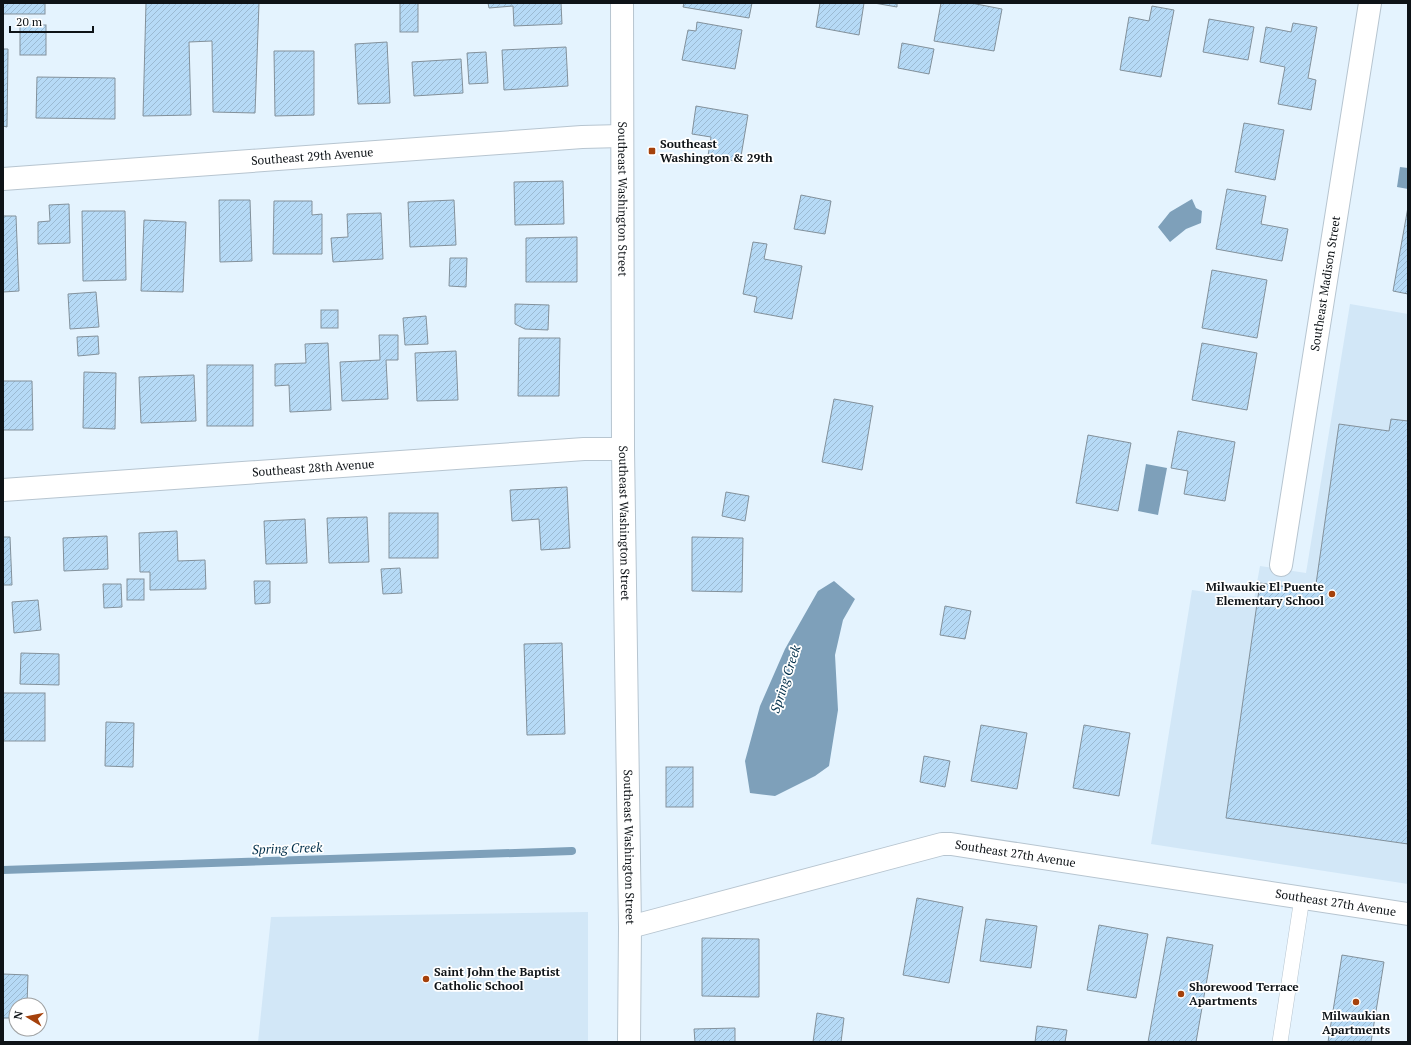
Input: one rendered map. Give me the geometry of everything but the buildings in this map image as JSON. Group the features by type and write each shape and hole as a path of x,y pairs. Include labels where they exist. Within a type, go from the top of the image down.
{"street":[{"name":"Southeast Washington Street","path":"622,3 623,449 630,927 629,1042"},
{"name":"Southeast Madison Street","path":"1281,565 1370,3"},
{"name":"Southeast 29th Avenue","path":"3,179 566,138 622,136"},
{"name":"Southeast 28th Avenue","path":"3,490 584,450 623,449"},
{"name":"Southeast 27th Avenue","path":"630,927 942,844 952,844 1408,914"}],"lane":[{"path":"1280,1042 1302,898"}],"shaded area":[{"name":"Milwaukie El Puente Elementary School","path":"1350,304 1408,314 1408,884 1151,844 1192,590 1254,599 1260,566 1306,573"},
{"name":"Saint John the Baptist Catholic School","path":"588,912 588,1042 258,1042 271,917"}],"water":[{"path":"1400,167 1408,168 1408,189 1397,187"},
{"path":"1192,199 1196,208 1202,211 1201,223 1186,229 1170,242 1158,227 1170,212"},
{"path":"1146,464 1167,468 1158,515 1138,511"},
{"path":"834,581 855,599 843,620 835,655 838,710 829,766 815,776 775,796 750,793 745,761 760,706 785,649 818,591"}],"waterway":[{"name":"Spring Creek","path":"3,870 572,851"}],"place":[{"name":"Southeast Washington & 29th","path":"652,151"},
{"name":"Milwaukie El Puente Elementary School","path":"1332,594"},
{"name":"Saint John the Baptist Catholic School","path":"426,979"},
{"name":"Shorewood Terrace Apartments","path":"1181,994"},
{"name":"Milwaukian Apartments","path":"1356,1002"}]}
